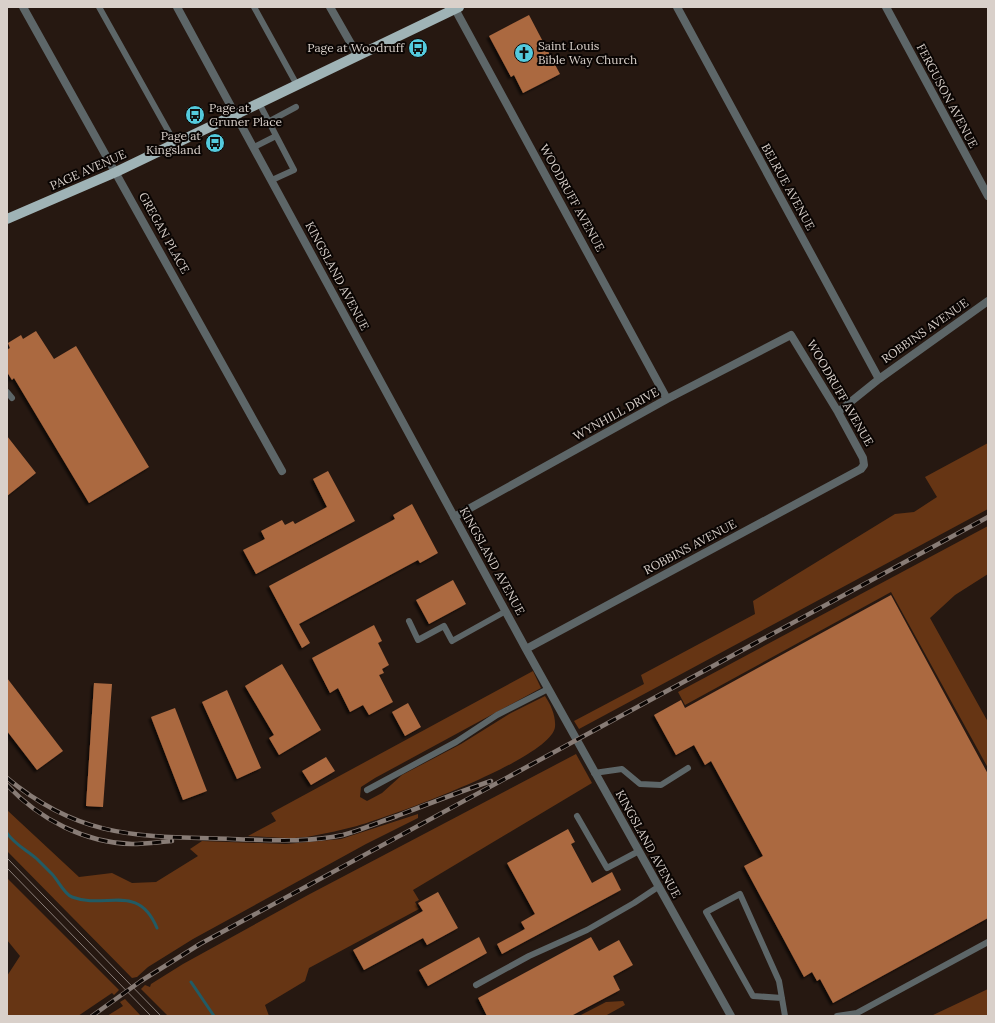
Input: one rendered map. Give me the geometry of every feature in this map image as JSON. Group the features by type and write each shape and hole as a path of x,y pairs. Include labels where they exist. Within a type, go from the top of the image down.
{"main road":[{"name":"PAGE AVENUE","path":"7,219 116,172 457,8"}],"street":[{"name":"GREGAN PLACE","path":"23,7 282,471"},
{"name":"KINGSLAND AVENUE","path":"178,7 526,649 731,1016"},
{"path":"330,7 358,56"},
{"name":"BELRUE AVENUE","path":"677,7 879,379"},
{"name":"FERGUSON AVENUE","path":"886,7 988,196"},
{"name":"WOODRUFF AVENUE","path":"457,8 668,399"},
{"name":"ROBBINS AVENUE","path":"838,412 879,379 988,301"},
{"name":"WOODRUFF AVENUE","path":"791,335 838,412 863,458 864,465"},
{"name":"WYNHILL DRIVE","path":"454,517 668,399 791,335"},
{"name":"ROBBINS AVENUE","path":"526,649 854,472 864,465"}],"lane":[{"path":"100,7 175,143"},
{"path":"254,7 297,85"},
{"path":"259,103 294,170 272,180"},
{"path":"268,122 296,107"},
{"path":"254,147 276,136"},
{"path":"7,392 12,398"},
{"path":"408,622 418,640 444,626 452,641 506,611"},
{"path":"367,790 456,742 498,715 548,689"},
{"path":"594,773 622,769 640,784 661,785 688,768"},
{"path":"577,816 607,868 638,851"},
{"path":"476,985 529,956 587,930 634,903 658,887"},
{"path":"782,998 753,996 706,912 740,894 779,980 782,998 785,1016"},
{"path":"837,1016 857,1013 988,942"}],"shaded area":[{"path":"988,443 988,509 579,729 574,721 644,684 641,675 755,614 753,601 895,514 914,512 937,497 925,477"},
{"path":"988,526 988,574 955,595 930,618 988,722 988,768 891,592 685,705 678,692"},
{"path":"533,671 541,688 375,778 361,787 360,797 367,801 382,793 402,775 461,744 511,713 545,696 553,711 555,727 547,740 527,755 499,770 433,799 357,826 329,833 297,838 248,836 276,821 271,813"},
{"path":"576,754 592,783 413,890 419,900 415,902 419,909 309,968 305,981 265,1005 269,1016 168,1016 141,989 145,985 150,987 151,984 183,964 308,895"},
{"path":"7,810 79,877 112,873 132,883 156,882 198,856 190,849 202,841 286,844 341,839 418,814 418,818 366,844 193,939 148,967 137,977 132,978 7,851"},
{"path":"7,878 119,990 114,995 112,993 78,1016 7,1016 7,976 20,956 7,940"},
{"path":"988,989 988,1016 931,1016"},
{"path":"125,999 141,1016 107,1016 123,1006 120,1002"},
{"path":"623,1001 625,1005 605,1016 579,1016 606,1002"}],"building":[{"name":"Saint Louis Bible Way Church","path":"529,15 560,74 523,93 514,75 511,77 489,36"},
{"path":"36,331 54,359 76,346 149,467 89,503 14,378 12,380 7,372 7,350 10,348 8,343 21,335 23,339"},
{"path":"7,436 36,473 7,496"},
{"path":"328,471 355,521 256,574 243,550 265,539 261,531 282,520 285,525 293,521 295,524 327,507 313,479"},
{"path":"412,504 438,553 420,563 418,560 299,624 310,643 302,648 269,586 395,519 393,515"},
{"path":"453,580 466,604 429,624 416,600"},
{"path":"891,595 988,774 988,918 833,1003 820,979 817,981 812,972 804,977 744,866 763,856 711,761 705,765 694,745 676,755 654,715 681,700 685,708"},
{"path":"374,625 382,641 378,643 389,665 382,669 384,673 379,675 393,702 369,715 363,705 350,712 338,688 330,693 312,658"},
{"path":"282,664 321,730 279,755 269,738 274,735 245,686"},
{"path":"7,678 63,751 37,770 7,731"},
{"path":"94,683 112,684 103,807 86,806"},
{"path":"227,690 261,768 237,779 202,702"},
{"path":"408,703 421,727 405,736 392,712"},
{"path":"175,708 207,791 183,800 151,717"},
{"path":"326,757 335,771 311,785 302,771"},
{"path":"568,829 575,842 571,844 592,883 612,872 621,890 502,954 497,944 525,929 521,922 535,914 507,863"},
{"path":"438,892 458,928 427,945 423,938 364,970 353,950 423,911 418,903"},
{"path":"479,937 487,953 428,986 419,970"},
{"path":"591,937 599,951 619,940 633,965 613,976 620,990 571,1016 487,1016 478,998"}],"waterway":[{"path":"7,833 17,844 37,859 72,897 97,901 131,901 140,906 149,914 157,928"},
{"path":"191,982 214,1016"}],"tram line":[{"path":"7,858 161,1016"},
{"path":"7,868 151,1016"}],"railway":[{"path":"92,1016 141,981 200,944 988,517"},
{"path":"7,778 34,798 61,813 87,824 113,831 168,837 259,840 315,839 343,835 491,781"},
{"path":"7,785 33,808 64,827 80,834 114,843 132,844 172,841"}],"place":[{"name":"Page at Woodruff","path":"418,48"},
{"name":"Saint Louis Bible Way Church","path":"524,53"},
{"name":"Page at Gruner Place","path":"195,115"},
{"name":"Page at Kingsland","path":"215,143"}]}
